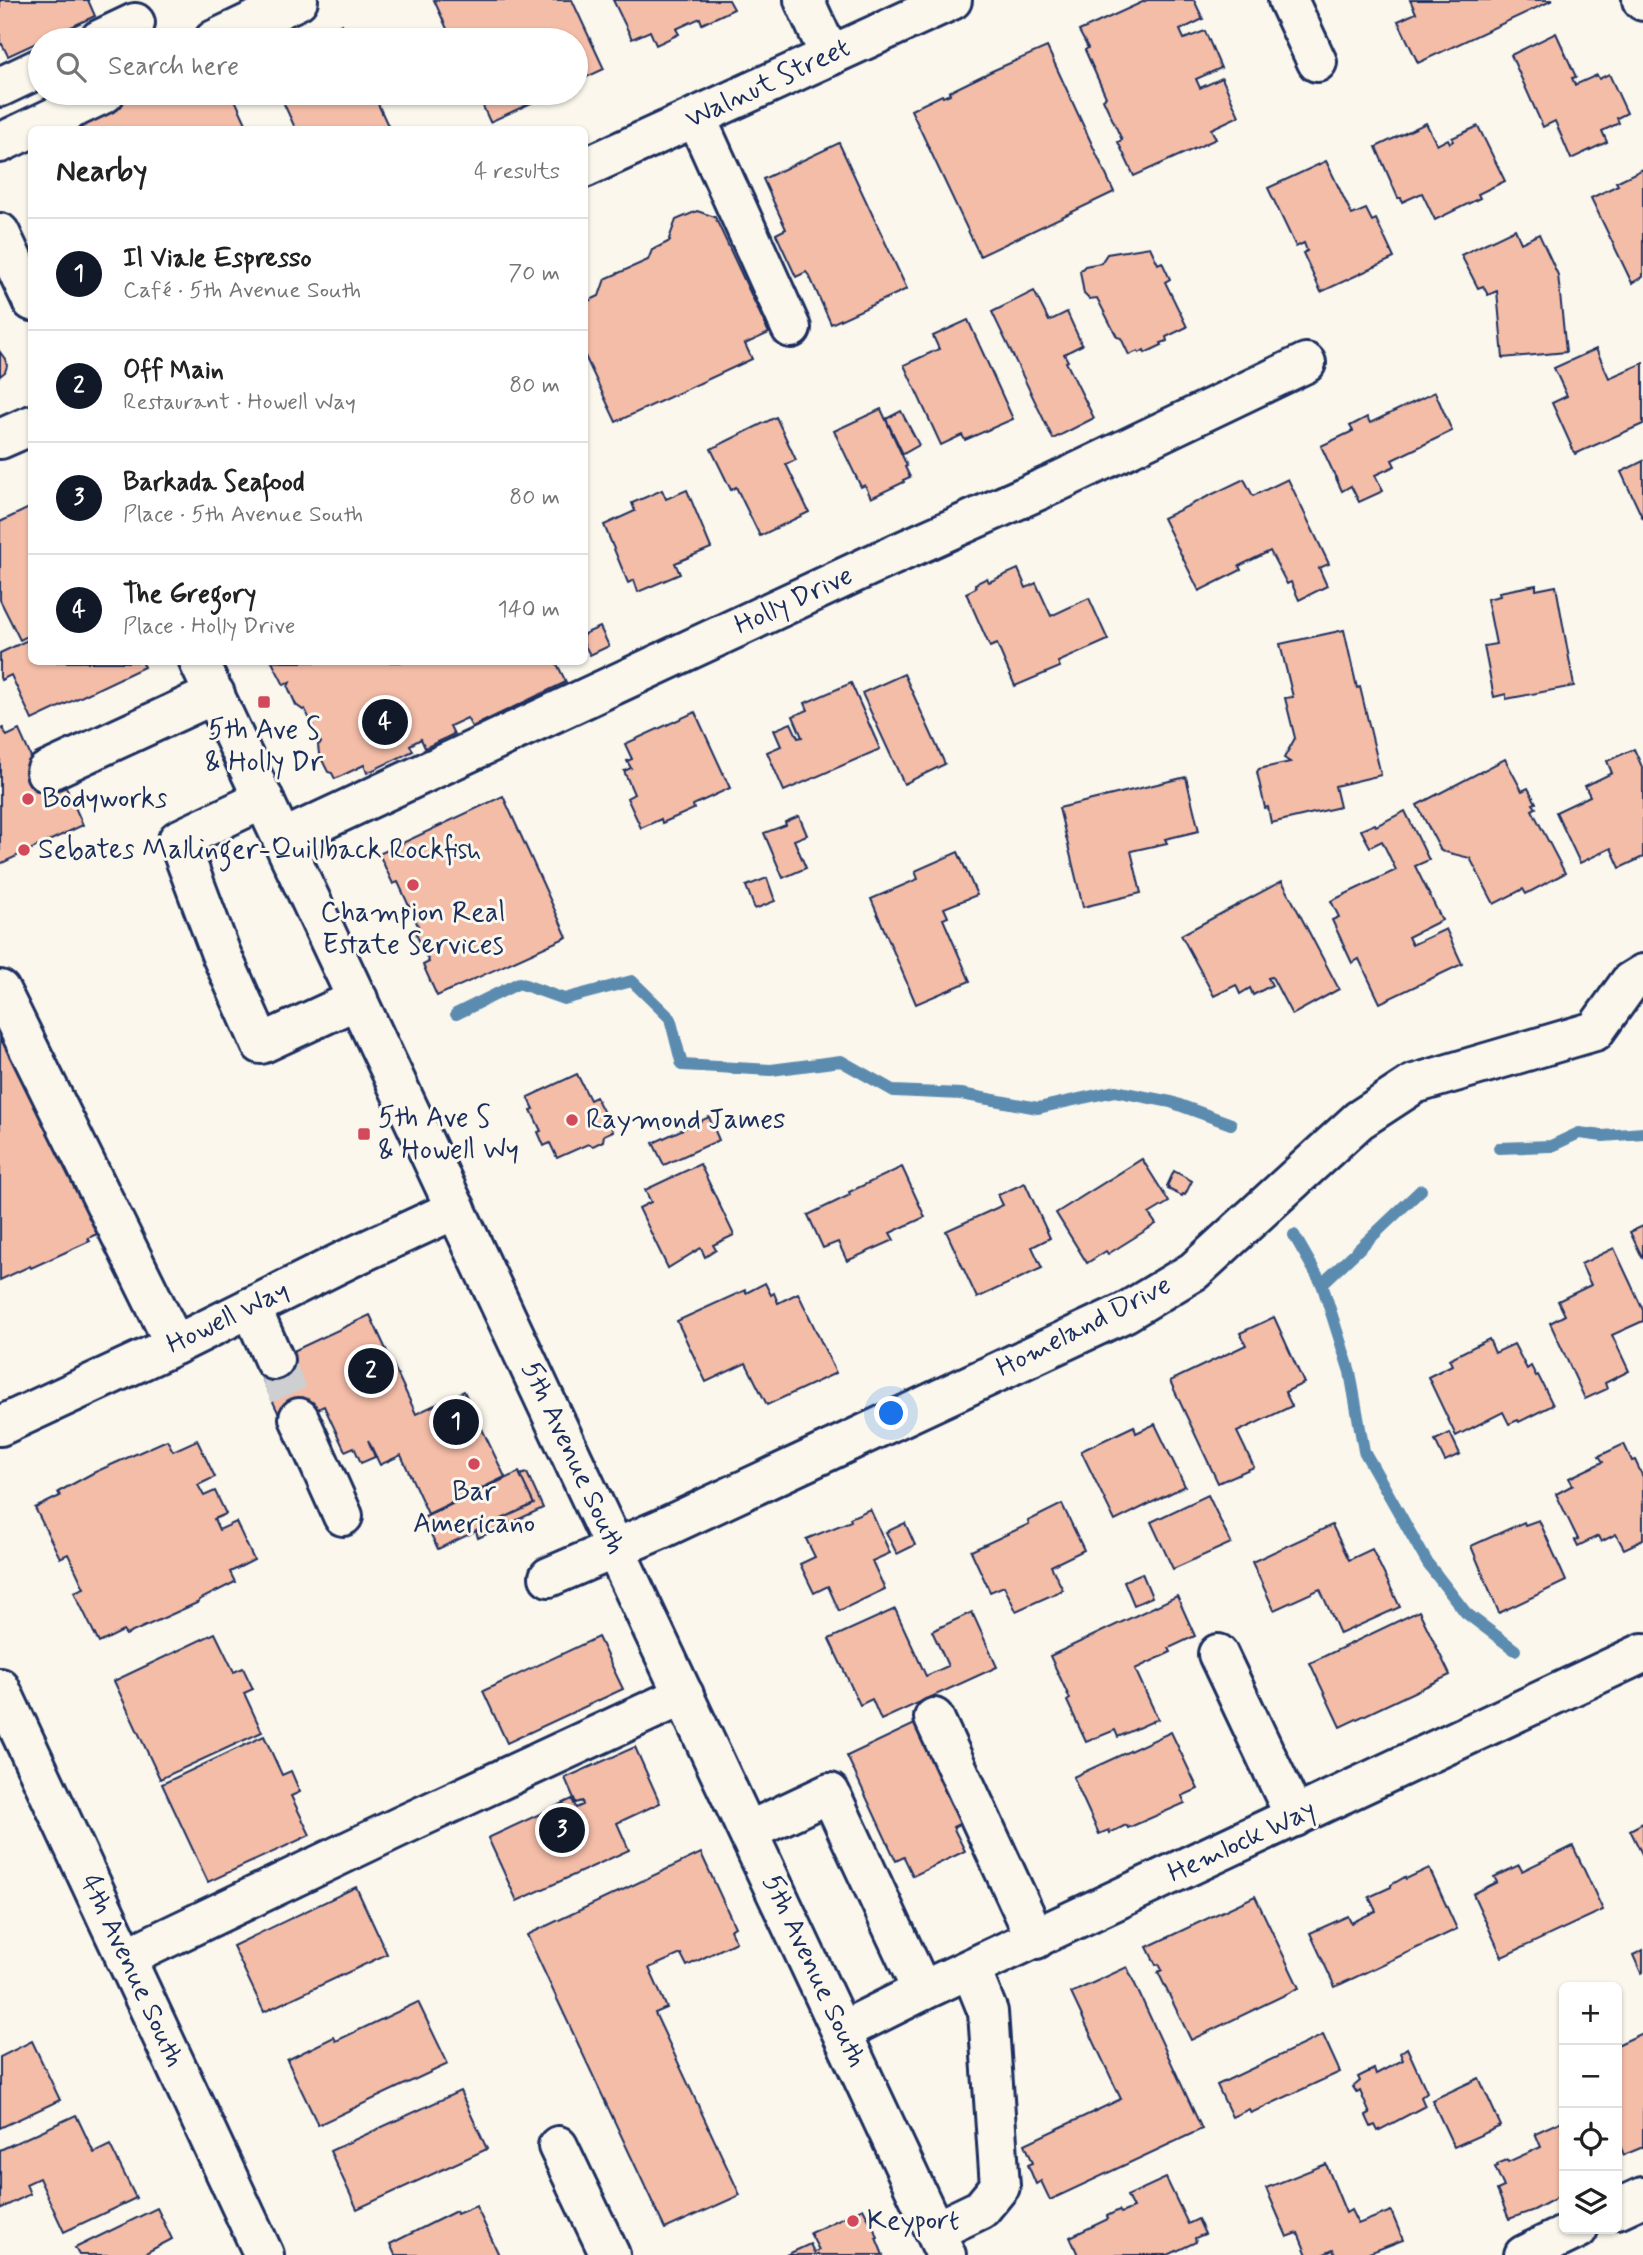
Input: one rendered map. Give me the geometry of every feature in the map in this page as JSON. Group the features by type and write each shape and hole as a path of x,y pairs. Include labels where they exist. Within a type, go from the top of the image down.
{"street":[{"path":"239,28 298,0"},
{"path":"804,0 830,56"},
{"name":"Walnut Street","path":"588,166 953,0"},
{"path":"1288,0 1317,62"},
{"path":"124,28 135,23"},
{"path":"0,87 28,74"},
{"path":"36,126 80,105"},
{"path":"696,117 791,328"},
{"path":"0,143 28,130"},
{"path":"0,233 28,292"},
{"name":"Holly Drive","path":"283,839 1055,483 1307,363"},
{"path":"0,439 28,427"},
{"path":"46,772 207,678"},
{"name":"5th Avenue South","path":"207,678 941,2243"},
{"path":"264,799 178,840 221,954 261,1044 358,999"},
{"name":"Homeland Drive","path":"549,1577 673,1523 1126,1312 1194,1271 1359,1120 1414,1084 1595,1031 1630,982 1643,974"},
{"path":"0,990 175,1345"},
{"name":"Howell Way","path":"0,1426 456,1209"},
{"path":"251,1307 274,1360"},
{"path":"299,1418 343,1516"},
{"name":"Hemlock Way","path":"842,2031 1643,1653"},
{"path":"1218,1654 1295,1817"},
{"name":"4th Avenue South","path":"0,1688 264,2255"},
{"path":"125,1958 684,1695"},
{"path":"934,1718 1036,1939"},
{"path":"749,1831 830,1793 922,1992"},
{"path":"941,2243 981,2209 1000,2186 988,2012 971,1970"},
{"path":"558,2146 610,2255"},
{"path":"1622,2208 1643,2197"},
{"path":"1524,2255 1567,2234"}],"building":[{"path":"0,0 88,0 95,16 69,28 28,28 28,47 8,56 2,44 0,45"},
{"path":"434,0 572,0 585,28 447,28"},
{"path":"613,0 729,0 734,9 702,24 700,18 676,29 679,34 656,45 650,31 632,39"},
{"path":"1147,0 1194,0 1203,19 1180,30 1184,39 1205,31 1221,68 1196,79 1200,88 1222,78 1239,116 1211,129 1216,139 1134,176 1118,142 1122,140 1103,99 1106,97 1079,31"},
{"path":"1410,0 1553,0 1418,63 1398,21 1416,13"},
{"path":"1556,33 1576,77 1572,78 1575,85 1597,75 1599,79 1609,74 1627,113 1617,118 1619,123 1602,131 1607,142 1571,159 1555,121 1543,127 1511,55"},
{"path":"588,34 604,69 588,76"},
{"path":"1047,47 1114,192 980,256 911,110"},
{"path":"96,105 238,105 247,126 52,126"},
{"path":"285,105 379,105 388,126 294,126"},
{"path":"482,105 527,105 490,122"},
{"path":"1426,123 1437,145 1448,139 1450,143 1452,138 1478,126 1505,181 1478,194 1480,198 1435,220 1422,193 1402,202 1376,147"},
{"path":"839,143 907,289 831,324 810,277 806,272 796,277 776,234 786,229 763,179"},
{"path":"1326,161 1352,215 1366,209 1372,221 1376,219 1394,258 1321,292 1303,253 1307,251 1304,243 1296,247 1268,188"},
{"path":"1643,169 1643,277 1632,283 1591,198"},
{"path":"697,211 715,217 769,333 745,344 752,359 616,422 588,362 588,301 599,296 605,279 648,260 652,250 670,241 676,220"},
{"path":"1515,229 1521,243 1539,234 1558,275 1566,352 1503,358 1497,291 1488,295 1483,286 1478,288 1461,255"},
{"path":"1150,247 1158,264 1162,262 1170,279 1165,282 1187,327 1166,337 1167,341 1161,343 1162,345 1145,353 1144,350 1129,355 1097,298 1089,299 1084,294 1080,271 1085,266 1101,263 1107,254"},
{"path":"1034,291 1049,321 1067,312 1082,345 1064,354 1068,361 1066,362 1094,418 1053,439 992,312"},
{"path":"968,320 1013,419 965,440 962,435 941,445 904,365 939,349 933,336"},
{"path":"1596,349 1609,378 1643,363 1643,424 1575,454 1552,403 1567,396 1554,368"},
{"path":"0,352 7,366 0,376"},
{"path":"1435,392 1452,431 1392,460 1395,466 1375,475 1383,491 1359,502 1351,486 1342,491 1321,446 1353,431 1350,426 1367,417 1370,423"},
{"path":"881,409 910,477 871,498 865,485 861,487 834,431"},
{"path":"901,411 919,445 903,454 886,419"},
{"path":"776,417 796,460 786,464 809,512 760,536 736,487 731,490 711,449"},
{"path":"1643,461 1643,519 1621,472"},
{"path":"1244,479 1253,496 1288,479 1329,564 1319,568 1327,586 1299,600 1291,582 1287,584 1270,551 1239,566 1241,570 1199,591 1163,518"},
{"path":"662,490 666,499 687,490 711,548 675,563 680,574 638,592 634,580 628,583 604,525 635,511 632,503"},
{"path":"28,508 28,636 20,640 0,600 0,522"},
{"path":"1018,569 1026,588 1036,583 1051,616 1089,598 1108,640 1058,662 1060,667 1015,686 997,644 990,647 966,593 987,578 989,582"},
{"path":"1536,585 1536,590 1556,586 1574,686 1506,699 1506,694 1494,697 1484,646 1496,644 1487,599 1500,596 1499,592"},
{"path":"600,627 609,646 590,655 588,632"},
{"path":"1344,630 1381,775 1335,786 1340,807 1271,823 1257,772 1259,769 1290,762 1284,758 1295,738 1285,698 1293,697 1280,644"},
{"path":"28,640 28,665 144,667 32,720 11,675 1,680 0,653"},
{"path":"274,665 558,665 566,682 472,727 467,718 450,726 454,734 425,748 421,739 410,745 413,751 367,773 364,765 335,779 332,773 328,772 319,754 318,745 321,743 305,709 296,705 288,687 290,682 284,685"},
{"path":"904,674 945,764 904,784 862,693"},
{"path":"851,683 880,749 784,791 767,752 781,746 774,730 791,723 798,738 802,737 793,716 808,710 805,703"},
{"path":"695,712 730,788 693,805 694,809 662,823 661,819 641,828 627,798 634,794 624,771 631,768 627,761 632,759 625,744"},
{"path":"3,728 7,736 19,730 48,795 66,787 83,825 0,864 0,729"},
{"path":"1634,749 1643,769 1643,857 1620,868 1611,848 1580,863 1556,812 1590,796 1585,786 1612,773 1607,761"},
{"path":"1505,759 1522,791 1528,788 1536,803 1533,804 1536,808 1532,810 1565,873 1526,894 1523,889 1494,904 1470,858 1441,851 1417,805"},
{"path":"1186,777 1199,831 1165,839 1167,843 1131,851 1141,893 1083,907 1059,808"},
{"path":"503,796 567,937 437,996 423,965 429,962 415,932 420,930 398,882 393,884 379,854"},
{"path":"1405,811 1429,860 1415,866 1442,920 1408,937 1412,945 1446,929 1462,964 1380,1003 1359,959 1352,963 1332,920 1339,917 1331,901 1396,870 1382,841 1370,847 1361,830 1375,824 1376,826"},
{"path":"799,816 807,835 794,840 806,868 783,878 764,833 786,825 785,822"},
{"path":"958,852 977,895 944,908 948,917 943,919 970,981 916,1004 871,899 918,879 915,871"},
{"path":"767,878 775,901 755,909 746,886"},
{"path":"1282,881 1339,989 1292,1015 1272,977 1268,978 1272,985 1253,995 1250,988 1240,994 1236,985 1214,996 1181,935"},
{"path":"0,1026 97,1234 88,1238 90,1241 0,1280"},
{"name":"Raymond James","path":"577,1074 590,1100 596,1097 613,1131 604,1135 603,1141 593,1146 588,1144 557,1158 550,1143 544,1146 528,1097"},
{"path":"709,1117 719,1140 664,1165 653,1143"},
{"path":"1142,1159 1169,1202 1149,1214 1156,1224 1108,1254 1106,1251 1087,1263 1056,1213"},
{"path":"700,1164 734,1235 713,1245 716,1250 705,1257 701,1248 668,1268 639,1208 651,1202 645,1190"},
{"path":"902,1167 925,1217 890,1233 894,1240 847,1261 838,1242 823,1248 808,1215"},
{"path":"1174,1171 1192,1181 1185,1195 1168,1189"},
{"path":"1025,1183 1050,1238 1032,1247 1042,1268 977,1298 946,1231 1003,1205 998,1195"},
{"path":"1643,1226 1643,1259 1630,1232"},
{"path":"1614,1248 1643,1310 1643,1321 1612,1335 1629,1371 1605,1383 1607,1389 1585,1399 1550,1323 1565,1315 1558,1301 1591,1285 1581,1264"},
{"path":"765,1283 778,1303 798,1293 836,1373 767,1405 746,1363 706,1382 677,1321"},
{"path":"370,1315 416,1414 464,1391 505,1477 428,1514 401,1455 380,1465 368,1440 375,1457 361,1463 354,1447 345,1451 324,1406 284,1425 257,1368"},
{"path":"1274,1317 1304,1383 1285,1392 1292,1406 1237,1432 1254,1467 1218,1483 1170,1381 1246,1345 1240,1333"},
{"path":"1489,1339 1495,1353 1514,1344 1527,1369 1531,1366 1536,1376 1538,1375 1553,1405 1519,1422 1518,1420 1509,1424 1503,1412 1456,1436 1428,1377 1452,1365 1449,1359"},
{"path":"1155,1424 1185,1486 1115,1521 1081,1451 1134,1426 1136,1433"},
{"path":"1450,1433 1460,1454 1445,1461 1435,1440"},
{"path":"167,1440 173,1451 197,1440 215,1477 198,1485 204,1496 215,1491 226,1514 214,1519 219,1530 236,1522 254,1560 230,1572 235,1582 199,1602 126,1635 123,1631 99,1643 74,1592 84,1588 68,1554 60,1558 35,1508 60,1496 58,1492 93,1473"},
{"path":"1624,1444 1643,1477 1643,1540 1624,1549 1616,1534 1601,1542 1598,1536 1578,1546 1575,1540 1578,1539 1556,1494 1573,1485 1569,1478 1603,1462 1599,1456"},
{"path":"519,1472 534,1504 438,1549 423,1518"},
{"path":"527,1473 543,1508 478,1538 476,1531 534,1504 520,1475"},
{"path":"1208,1495 1231,1543 1173,1569 1151,1522"},
{"path":"1062,1504 1084,1550 1051,1566 1063,1590 1016,1611 1004,1586 990,1592 971,1551 1029,1524 1028,1521"},
{"path":"870,1509 890,1553 872,1561 885,1589 839,1611 828,1586 814,1593 800,1564 815,1557 806,1539 851,1521 850,1518"},
{"path":"1539,1520 1566,1581 1499,1613 1471,1546 1524,1522 1525,1525"},
{"path":"905,1523 915,1545 897,1554 886,1532"},
{"path":"1332,1525 1349,1560 1372,1549 1400,1607 1340,1634 1320,1589 1274,1610 1252,1562"},
{"path":"1142,1573 1152,1597 1134,1605 1124,1581"},
{"path":"1177,1596 1195,1636 1169,1648 1171,1652 1135,1669 1158,1719 1118,1737 1115,1730 1086,1742 1050,1656"},
{"path":"895,1609 926,1676 948,1666 932,1631 972,1612 997,1667 881,1720 872,1699 860,1705 829,1639"},
{"path":"1419,1611 1450,1675 1340,1727 1310,1663"},
{"path":"215,1633 234,1672 243,1668 253,1689 244,1693 262,1732 160,1779 114,1681"},
{"path":"598,1637 623,1689 507,1743 483,1691"},
{"path":"923,1720 969,1819 953,1827 965,1851 913,1876 904,1857 896,1861 847,1756"},
{"path":"1171,1732 1198,1789 1182,1796 1185,1803 1128,1828 1126,1825 1110,1833 1109,1830 1099,1834 1073,1777"},
{"path":"264,1736 282,1775 291,1771 300,1792 291,1796 310,1835 208,1882 162,1784"},
{"path":"635,1747 660,1803 617,1823 629,1850 517,1901 488,1838 572,1799 576,1808 583,1805 582,1801 576,1803 565,1778"},
{"path":"1643,1823 1643,1856 1630,1830"},
{"path":"1573,1846 1603,1910 1502,1957 1473,1894 1497,1882 1494,1877 1519,1865 1522,1871"},
{"path":"701,1853 735,1927 730,1930 736,1942 687,1966 681,1954 649,1968 667,2008 655,2013 740,2195 665,2229 527,1935"},
{"path":"1429,1868 1457,1929 1335,1987 1310,1933 1348,1916 1351,1923 1376,1911 1369,1897 1405,1877 1406,1879"},
{"path":"356,1887 387,1954 264,2012 233,1946"},
{"path":"1255,1896 1299,1988 1191,2040 1158,1972 1162,1970 1159,1964 1156,1965 1147,1947"},
{"path":"1643,1950 1643,1972 1641,1973 1633,1955"},
{"path":"1127,1967 1202,2129 1050,2200 1041,2181 1036,2184 1028,2165 1033,2163 1025,2144 1121,2099 1071,1993"},
{"path":"418,2002 448,2064 318,2125 287,2060 334,2037 336,2041"},
{"path":"1643,2033 1643,2147 1624,2155 1622,2150 1622,2043"},
{"path":"1323,2035 1340,2072 1251,2113 1249,2109 1232,2117 1217,2085"},
{"path":"32,2041 60,2100 0,2128 0,2057"},
{"path":"1407,2048 1427,2092 1421,2097 1425,2106 1378,2131 1375,2125 1371,2127 1366,2116 1370,2114 1360,2091 1357,2093 1353,2087 1360,2081 1358,2077 1374,2069 1376,2074 1403,2060 1400,2053"},
{"path":"1479,2078 1501,2126 1454,2147 1432,2100"},
{"path":"460,2091 487,2149 357,2209 330,2151"},
{"path":"76,2115 94,2153 110,2145 136,2198 64,2232 39,2178 26,2184 30,2194 0,2209 0,2150"},
{"path":"1559,2122 1559,2197 1509,2219 1497,2190 1504,2187 1495,2167 1541,2147 1535,2133"},
{"path":"1326,2164 1346,2213 1351,2210 1358,2224 1391,2211 1403,2240 1369,2253 1370,2255 1335,2255 1333,2250 1322,2255 1307,2255 1298,2233 1287,2237 1266,2188"},
{"path":"1166,2178 1188,2224 1198,2219 1205,2234 1195,2238 1196,2242 1168,2255 1078,2255 1070,2237 1108,2219 1107,2216 1119,2210 1121,2213 1133,2208 1127,2196"},
{"path":"476,2206 499,2255 395,2255 390,2244 456,2211 457,2214"},
{"path":"157,2208 172,2239 142,2255 79,2255 75,2248"},
{"name":"Keyport","path":"863,2208 878,2237 876,2238 883,2255 786,2255 810,2244 814,2252 819,2250 810,2233"}],"waterway":[{"path":"456,1014 519,983 564,999 632,981 670,1018 682,1065 771,1070 841,1061 894,1091 961,1094 1038,1108 1115,1091 1171,1102 1231,1124"},
{"path":"1499,1148 1551,1146 1579,1133 1603,1136 1643,1133"},
{"path":"1322,1284 1421,1190"},
{"path":"1294,1235 1322,1284 1350,1372 1364,1451 1428,1564 1466,1613 1515,1650"}],"tunnel":[{"path":"274,1360 299,1418"}],"place":[{"name":"5th Ave S & Holly Dr","path":"264,702"},
{"name":"The Gregory","path":"385,722"},
{"name":"Bodyworks","path":"28,799"},
{"name":"Sebates Mallinger-Quillback Rockfish","path":"24,850"},
{"name":"Champion Real Estate Services","path":"413,885"},
{"name":"Raymond James","path":"572,1120"},
{"name":"5th Ave S & Howell Wy","path":"364,1134"},
{"name":"Off Main","path":"371,1371"},
{"name":"Il Viale Espresso","path":"456,1422"},
{"name":"Bar Americano","path":"474,1464"},
{"name":"Barkada Seafood","path":"562,1830"},
{"name":"Keyport","path":"853,2221"}]}
